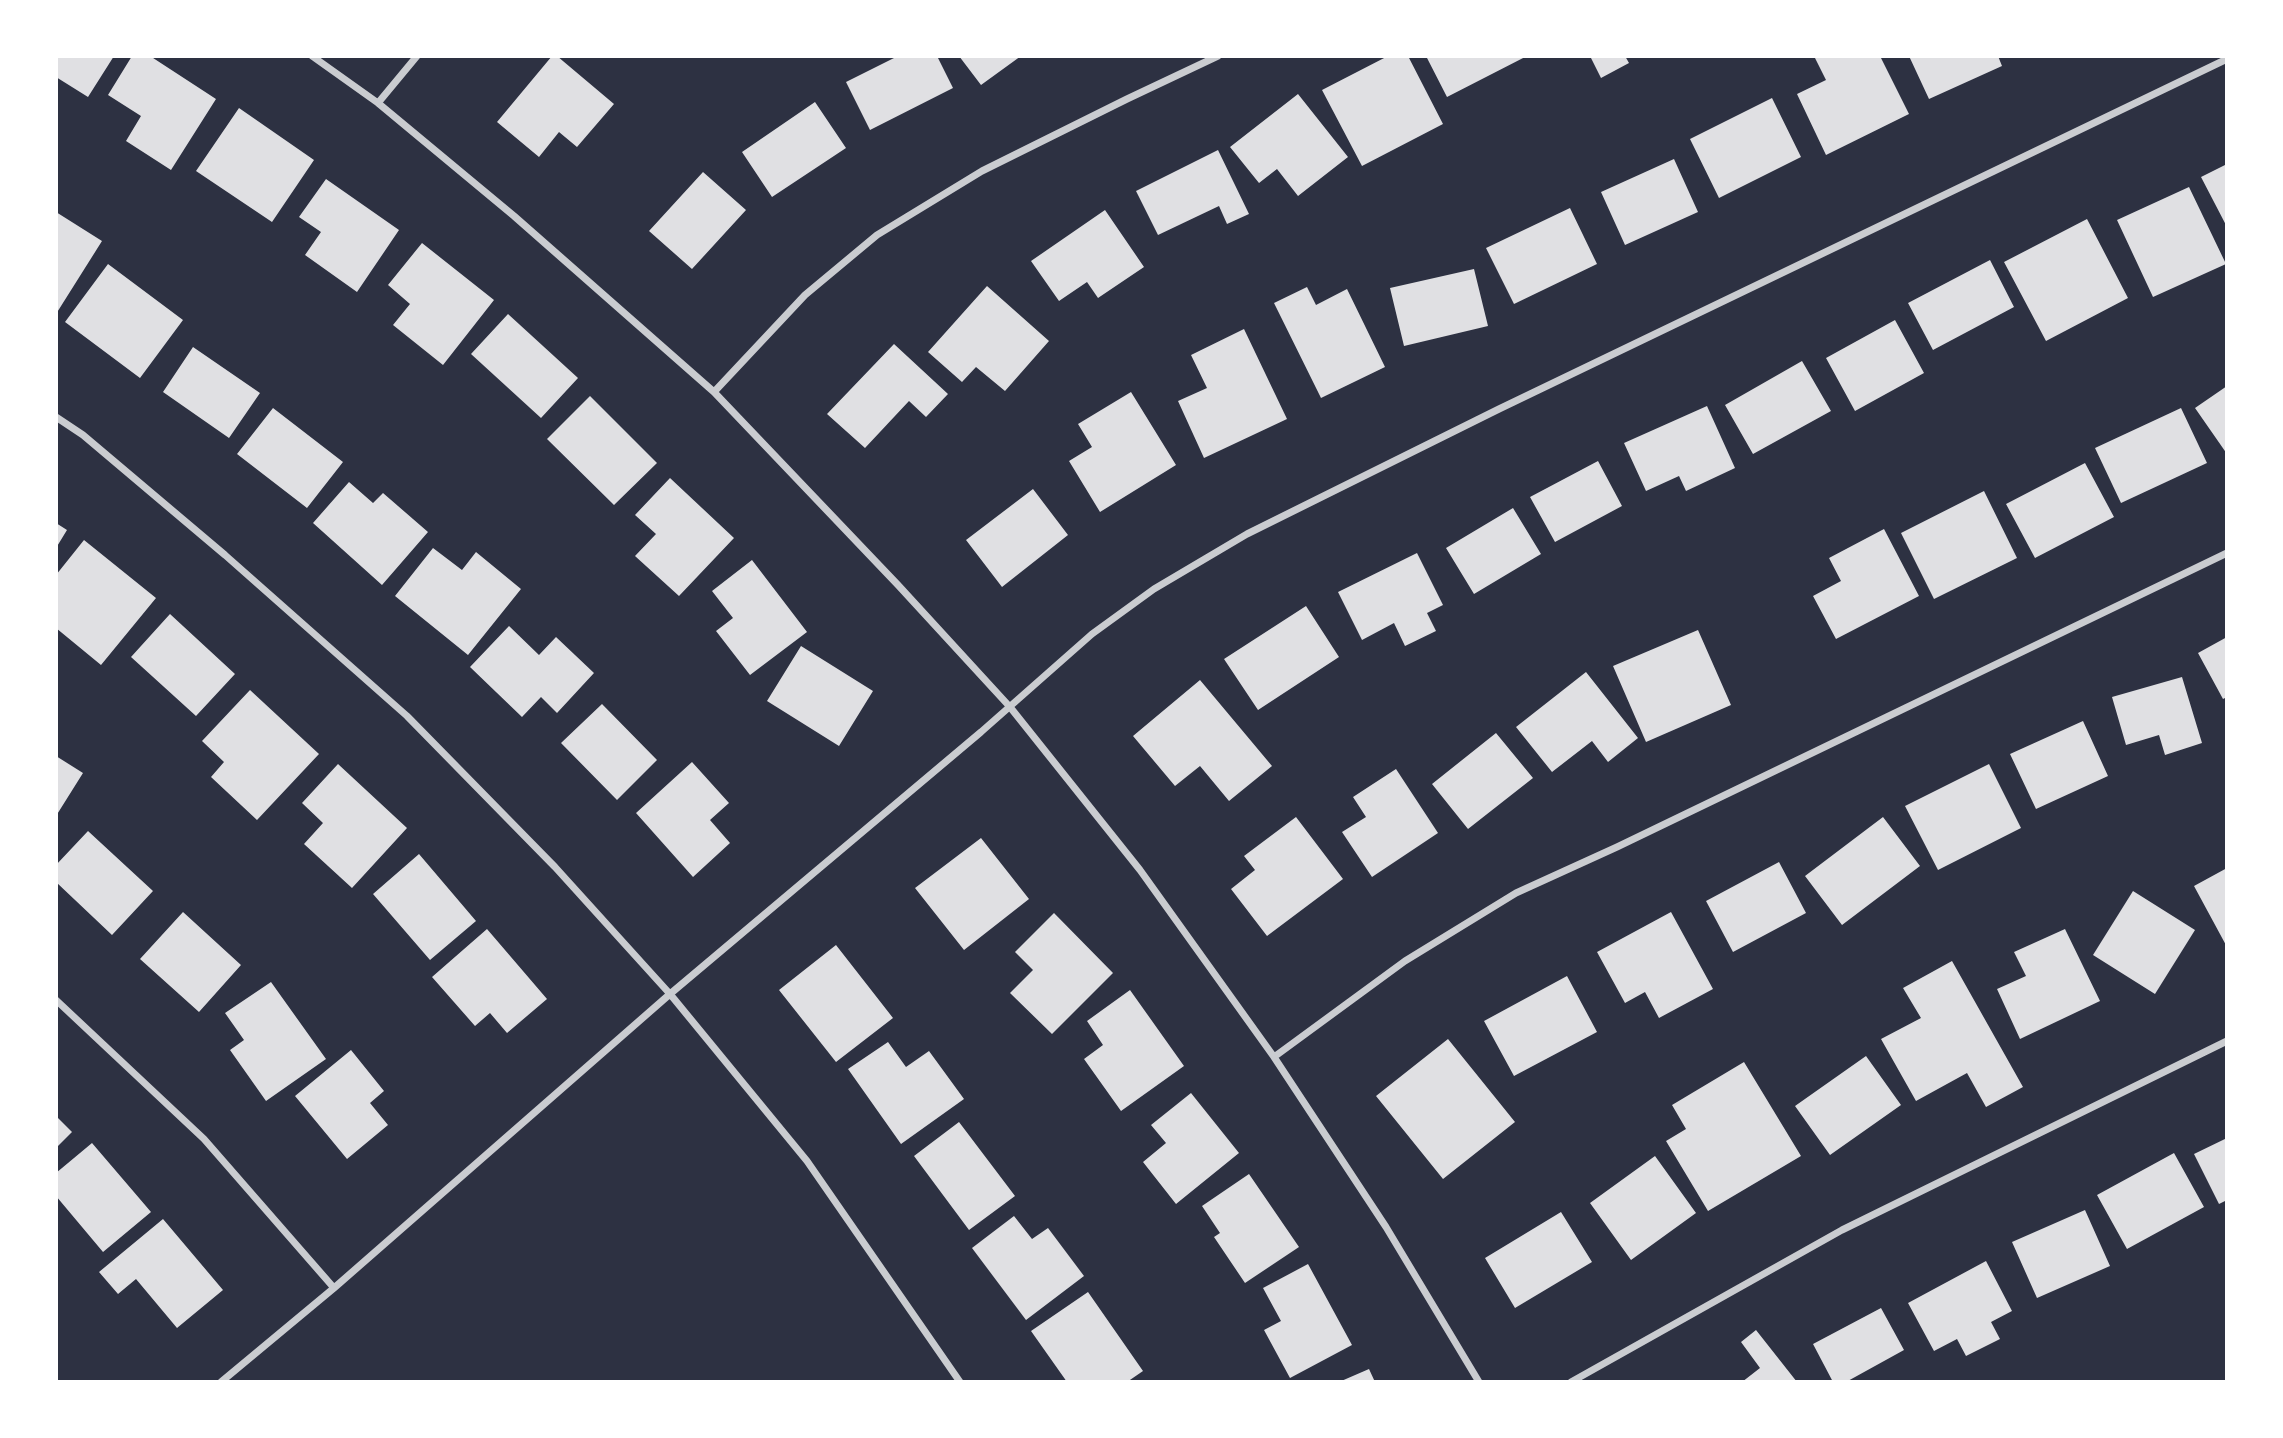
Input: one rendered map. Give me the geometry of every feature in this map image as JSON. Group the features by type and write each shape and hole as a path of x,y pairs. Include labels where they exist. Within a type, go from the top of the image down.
{"street":[{"path":"312,56 378,103 514,216 714,392 1010,707 1140,870 1274,1057 1386,1227 1479,1382"},
{"path":"378,103 417,56"},
{"path":"714,392 805,295 877,234 982,171 1218,56"},
{"path":"221,1382 334,1288 670,994 1010,707 1092,634 1154,589 1247,534 1499,409 2227,59"},
{"path":"56,416 83,435 225,555 407,716 555,867 670,994 807,1161 960,1382"},
{"path":"1274,1057 1405,961 1516,893 1618,847 2227,553"},
{"path":"56,1000 204,1139 334,1288"},
{"path":"1571,1382 1842,1230 2227,1041"}],"building":[{"path":"56,56 114,56 88,97 56,77"},
{"path":"132,56 150,56 216,99 171,170 126,141 141,116 108,95"},
{"path":"552,56 557,56 614,104 577,147 559,132 539,157 497,122"},
{"path":"898,56 937,56 953,88 870,130 846,82"},
{"path":"959,56 1021,56 981,85"},
{"path":"1388,56 1408,56 1443,124 1362,166 1322,90"},
{"path":"1426,56 1527,56 1447,97"},
{"path":"1590,56 1625,56 1629,63 1601,78"},
{"path":"1814,56 1880,56 1909,114 1826,155 1797,94 1826,80"},
{"path":"1909,56 1998,56 2002,66 1929,99"},
{"path":"1298,94 1348,157 1298,196 1277,169 1259,183 1230,147"},
{"path":"1772,98 1801,157 1719,198 1690,139"},
{"path":"815,102 846,148 772,197 742,152"},
{"path":"239,108 314,160 272,222 196,171"},
{"path":"1218,150 1249,214 1227,224 1219,206 1158,235 1136,191"},
{"path":"1674,159 1698,212 1625,245 1601,192"},
{"path":"2227,164 2227,227 2201,177"},
{"path":"703,172 746,210 692,269 649,231"},
{"path":"326,179 399,230 357,292 305,255 321,232 299,217"},
{"path":"2189,187 2226,264 2153,297 2117,220"},
{"path":"1570,208 1597,264 1514,304 1486,248"},
{"path":"1105,210 1144,267 1098,298 1087,282 1059,301 1031,261"},
{"path":"56,212 102,241 56,314"},
{"path":"2087,219 2128,298 2046,341 2004,262"},
{"path":"422,243 494,300 443,365 393,325 410,304 388,285"},
{"path":"1990,260 2014,307 1933,350 1908,303"},
{"path":"108,264 183,320 140,378 65,322"},
{"path":"1474,269 1488,326 1404,346 1390,288"},
{"path":"987,286 1049,341 1005,391 976,367 962,382 928,352"},
{"path":"1307,287 1316,305 1347,289 1385,367 1321,398 1274,303"},
{"path":"508,314 578,378 541,418 471,354"},
{"path":"1895,320 1924,373 1855,411 1826,358"},
{"path":"1244,329 1287,419 1204,458 1178,401 1207,388 1191,355"},
{"path":"894,344 948,394 926,417 909,401 865,448 827,414"},
{"path":"193,347 260,393 229,438 163,392"},
{"path":"1802,361 1831,411 1753,454 1725,405"},
{"path":"2227,386 2227,454 2195,408"},
{"path":"1131,392 1176,465 1100,512 1069,461 1092,447 1078,424"},
{"path":"590,396 657,463 614,505 547,439"},
{"path":"1707,406 1735,468 1686,491 1679,476 1646,491 1624,443"},
{"path":"273,408 343,462 307,508 237,454"},
{"path":"2181,408 2207,463 2121,503 2095,448"},
{"path":"1598,461 1622,506 1555,542 1530,497"},
{"path":"2085,463 2114,517 2035,558 2006,504"},
{"path":"670,478 734,538 679,596 635,556 656,534 635,515"},
{"path":"349,482 373,503 383,493 428,532 382,585 313,523"},
{"path":"1033,489 1068,535 1002,587 966,540"},
{"path":"1984,491 2017,558 1934,599 1901,533"},
{"path":"1513,508 1541,554 1474,594 1446,548"},
{"path":"56,523 67,530 56,548"},
{"path":"1884,529 1919,596 1836,639 1813,596 1841,581 1829,558"},
{"path":"84,540 156,598 101,665 56,628 56,575"},
{"path":"433,548 462,570 476,552 521,589 468,655 395,596"},
{"path":"1417,553 1443,605 1427,613 1436,631 1405,646 1394,623 1362,640 1338,592"},
{"path":"752,560 807,632 750,675 716,631 733,618 712,591"},
{"path":"1306,606 1339,657 1258,710 1224,659"},
{"path":"170,614 235,674 196,716 131,657"},
{"path":"509,626 539,655 556,637 594,673 557,713 541,697 522,717 470,667"},
{"path":"1698,630 1731,705 1646,742 1613,666"},
{"path":"2227,637 2227,697 2223,699 2198,653"},
{"path":"801,646 873,691 839,746 767,701"},
{"path":"1586,672 1638,738 1608,762 1592,741 1552,772 1516,727"},
{"path":"2182,677 2202,743 2165,755 2159,735 2126,745 2112,697"},
{"path":"1200,680 1272,766 1229,801 1200,766 1175,786 1133,736"},
{"path":"250,690 319,754 257,820 211,777 224,762 202,741"},
{"path":"602,704 657,760 617,800 561,743"},
{"path":"2083,721 2108,776 2036,809 2010,754"},
{"path":"1496,733 1533,778 1468,829 1432,784"},
{"path":"56,756 83,773 56,816"},
{"path":"692,762 729,803 710,820 730,843 693,877 636,813"},
{"path":"338,764 407,828 352,888 304,844 323,823 302,803"},
{"path":"1989,764 2021,828 1938,870 1905,806"},
{"path":"1396,769 1438,833 1372,877 1342,832 1366,817 1353,797"},
{"path":"1296,817 1343,879 1267,936 1231,889 1255,870 1244,856"},
{"path":"1883,817 1920,866 1842,925 1805,876"},
{"path":"88,831 153,891 112,935 56,882 56,865"},
{"path":"981,838 1029,899 964,950 915,888"},
{"path":"419,854 476,921 430,960 373,894"},
{"path":"1779,862 1806,913 1733,952 1706,901"},
{"path":"2227,868 2227,947 2194,886"},
{"path":"2133,891 2195,930 2155,994 2093,955"},
{"path":"183,912 241,965 199,1012 140,959"},
{"path":"1671,912 1713,989 1659,1018 1645,992 1625,1003 1597,952"},
{"path":"1054,913 1113,973 1052,1034 1010,993 1033,970 1015,952"},
{"path":"487,929 547,999 507,1033 490,1013 475,1026 432,977"},
{"path":"2065,929 2100,1001 2020,1039 1997,989 2026,976 2014,952"},
{"path":"836,945 893,1018 836,1062 779,990"},
{"path":"1952,961 2023,1087 1986,1107 1967,1073 1916,1101 1881,1039 1921,1018 1903,988"},
{"path":"1567,976 1597,1032 1514,1076 1484,1021"},
{"path":"271,982 326,1059 266,1101 230,1050 244,1040 225,1013"},
{"path":"1130,990 1184,1066 1121,1111 1084,1059 1103,1045 1087,1021"},
{"path":"1448,1039 1515,1122 1443,1179 1376,1096"},
{"path":"888,1042 906,1067 929,1051 964,1099 901,1144 848,1069"},
{"path":"351,1050 384,1091 370,1103 388,1125 347,1159 295,1096"},
{"path":"1866,1056 1901,1105 1830,1155 1795,1106"},
{"path":"1744,1062 1801,1156 1708,1211 1666,1141 1686,1129 1672,1105"},
{"path":"1191,1093 1239,1153 1176,1204 1143,1162 1166,1143 1151,1125"},
{"path":"56,1116 72,1132 56,1148"},
{"path":"959,1122 1015,1196 969,1230 914,1156"},
{"path":"2227,1138 2227,1200 2219,1204 2194,1154"},
{"path":"92,1143 151,1212 103,1252 56,1196 56,1173"},
{"path":"2174,1153 2204,1207 2127,1249 2097,1195"},
{"path":"1655,1156 1696,1213 1631,1260 1590,1203"},
{"path":"1249,1174 1299,1247 1245,1283 1214,1237 1220,1233 1202,1206"},
{"path":"2085,1210 2110,1266 2037,1298 2012,1242"},
{"path":"1561,1212 1592,1262 1515,1308 1485,1258"},
{"path":"1014,1216 1032,1239 1048,1228 1084,1276 1026,1320 972,1248"},
{"path":"163,1219 223,1290 177,1328 136,1279 118,1294 99,1272"},
{"path":"1986,1261 2012,1311 1991,1322 2000,1339 1966,1356 1957,1339 1934,1351 1908,1303"},
{"path":"1308,1264 1352,1345 1290,1378 1264,1330 1281,1321 1263,1288"},
{"path":"1088,1292 1143,1371 1127,1382 1067,1382 1031,1331"},
{"path":"1881,1308 1904,1350 1846,1382 1833,1382 1813,1344"},
{"path":"1756,1330 1797,1382 1742,1382 1760,1368 1741,1342"},
{"path":"1369,1369 1375,1382 1339,1382"}]}
